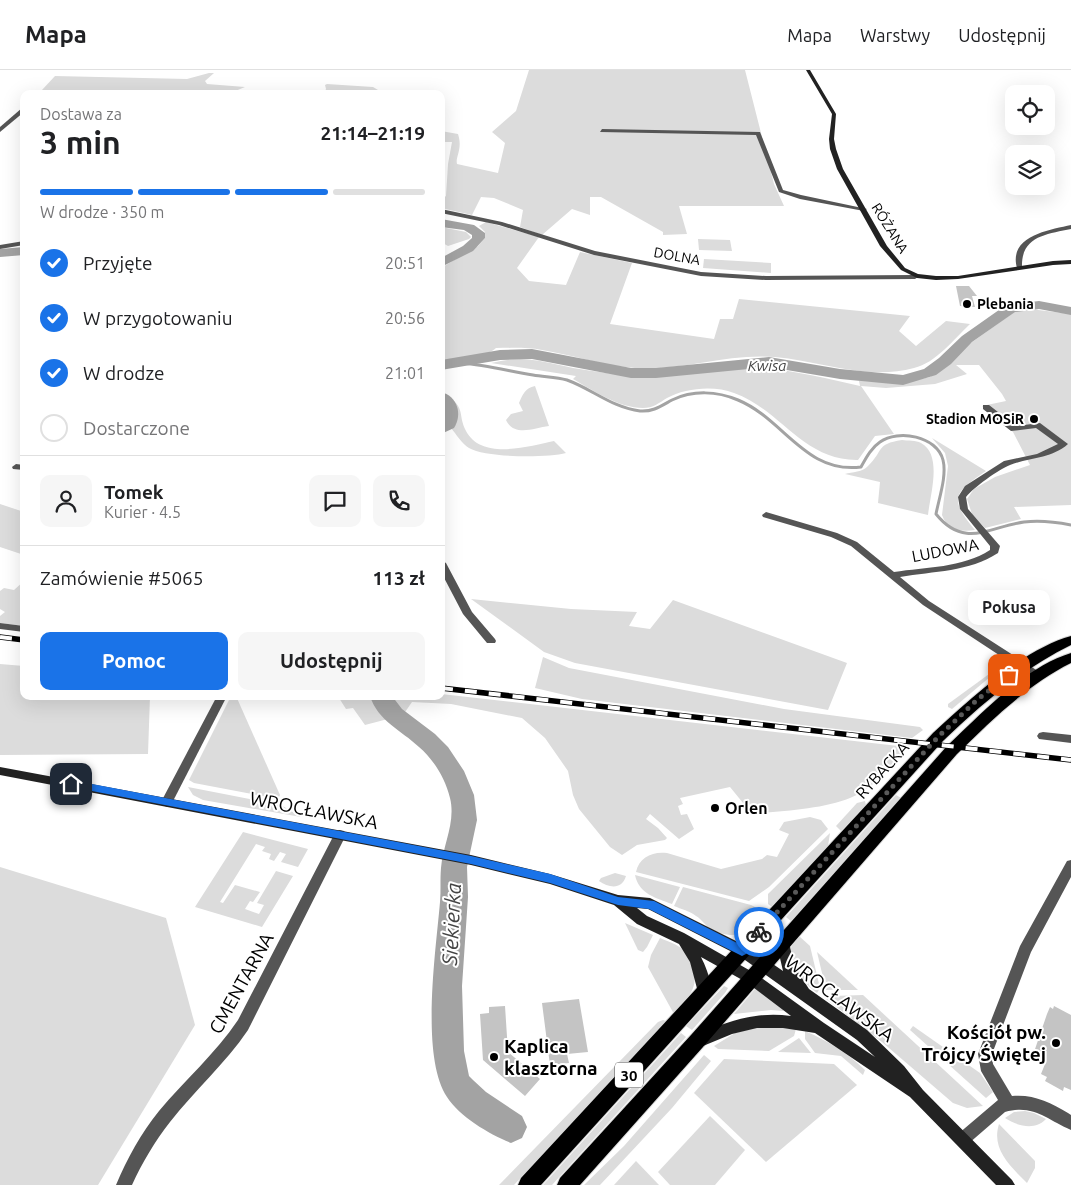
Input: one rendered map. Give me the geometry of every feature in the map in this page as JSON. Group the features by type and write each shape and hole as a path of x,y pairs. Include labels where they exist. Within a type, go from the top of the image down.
{"main road":[{"name":"RÓŻANA","path":"808,70 834,114 830,139 831,148 893,259 905,271 915,277"},
{"path":"915,277 945,279 1019,267 1071,262"},
{"name":"RYBACKA","path":"742,951 938,737 978,699 1022,666 1071,640"},
{"name":"30","path":"566,1185 697,1041 952,750 987,716 1037,676 1071,658"},
{"name":"WROCŁAWSKA","path":"0,771 471,860 550,879 618,901 650,904 742,951 862,1035 899,1071 918,1095 1007,1185"},
{"name":"WROCŁAWSKA","path":"618,901 642,920 679,936 751,978 819,1028 918,1095"},
{"path":"679,936 693,952 700,968 704,992"},
{"path":"784,941 788,968 804,993"},
{"name":"30","path":"528,1185 742,951"},
{"path":"697,1041 727,1028 758,1020 782,1020 819,1028"}],"street":[{"path":"0,130 20,112"},
{"path":"602,131 758,133 781,191 800,197 864,209"},
{"name":"DOLNA","path":"445,213 500,223 594,253 701,274 766,278 915,277"},
{"path":"1019,267 1020,255 1028,240 1037,235 1071,227"},
{"path":"0,246 20,244"},
{"name":"LUDOWA","path":"892,575 957,566 984,559 995,551 995,546 964,509 962,497 968,488 1007,463 1040,456 1064,444 1037,425 1014,429 986,407"},
{"path":"766,515 844,539 863,550 926,603 1037,676"},
{"path":"445,571 468,614 491,641"},
{"path":"0,626 20,628"},
{"path":"167,802 220,700"},
{"path":"1043,736 1071,739"},
{"name":"CMENTARNA","path":"124,1185 135,1160 165,1116 222,1054 243,1025 340,835"},
{"path":"1008,1104 986,1066 984,1054 1025,950 1071,865"},
{"path":"963,1139 1000,1106 1008,1104 1029,1102 1071,1123"}],"shaded area":[{"path":"529,70 745,70 774,184 784,206 679,206 687,234 663,235 663,232 601,197 590,197 590,215 572,209 542,235 520,227 523,210 494,198 481,197 472,215 445,209 448,164 452,142 445,142 445,132 458,134 460,144 457,164 498,173 505,143 492,132 516,111"},
{"path":"214,73 205,81 207,84 245,87 238,90 42,90 55,76 187,79"},
{"path":"325,85 373,87 378,90 326,90"},
{"path":"486,222 539,237 517,268 529,281 566,285 580,252 632,263 610,324 714,339 720,319 733,319 739,299 910,316 899,331 916,346 946,321 970,324 930,361 914,368 896,371 861,371 792,359 757,356 670,367 635,368 611,365 531,348 496,348 479,355 445,359 445,266 478,246 485,238 485,232 479,226"},
{"path":"445,228 466,232 471,237 469,239 448,246 445,244"},
{"path":"698,239 730,240 732,251 699,250"},
{"path":"704,259 771,263 771,273 703,268"},
{"path":"1030,309 1071,314 1071,505 1014,507 1021,519 985,528 972,514 967,499 974,489 995,477 1030,465 1013,432 982,406 1006,401 979,365 956,365 967,374 935,384 886,388 861,386 894,434 875,436 858,460 839,458 822,452 793,433 765,410 734,393 709,388 691,390 674,395 650,407 634,407 616,402 598,393 573,379 576,376 491,363 523,359 600,372 655,376 741,367 775,369 860,386 859,381 908,382 930,377 968,345 1017,310"},
{"path":"535,386 549,426 525,430 514,428 506,420 511,414 523,411 519,403 525,392"},
{"path":"446,394 457,404 466,431 473,440 483,446 494,449 507,449 554,441 566,453 545,456 517,456 489,454 469,448 451,428 453,410"},
{"path":"932,438 986,471 967,485 958,497 961,510 975,530 964,531 955,529 944,520 942,515 948,466 945,453"},
{"path":"902,440 921,443 932,456 934,476 928,515 878,503 880,482 845,474 866,468 884,446"},
{"path":"0,504 20,511 20,554 0,547"},
{"path":"20,585 20,626 0,623 0,616 5,612 0,609 0,591 4,588 14,590"},
{"path":"471,599 571,609 637,612 629,626 650,629 673,600 847,663 828,710 575,663 544,652"},
{"path":"543,657 569,668 784,709 920,727 923,730 912,738 582,699 535,688"},
{"path":"0,664 20,666 20,700 150,700 148,754 0,755"},
{"path":"996,669 997,671 952,709 948,707 948,704"},
{"path":"445,694 907,747 889,769 867,789 850,798 828,805 752,814 730,787 680,798 683,804 678,806 681,815 687,814 694,829 679,839 650,814 646,819 667,838 637,845 622,855 610,847 579,809 573,795 568,771 545,738 522,718 451,704 412,702 403,715 365,725 353,708 346,709 340,700 445,700"},
{"path":"229,700 238,700 280,795 278,799 194,783 189,780"},
{"path":"188,787 281,805 301,817 203,800 193,795"},
{"path":"896,795 901,798 791,921 786,917"},
{"path":"865,801 866,805 841,831 836,826 857,803"},
{"path":"810,817 821,820 828,829 769,887 749,901 636,872 643,859 657,853 667,853 721,869 762,859 767,855 777,857 789,834 779,830 784,822"},
{"path":"243,832 308,849 298,867 281,862 286,854 280,852 274,861 269,859 271,854 262,851 265,847 256,844 220,902 223,903 235,885 260,892 253,902 250,901 245,909 259,914 264,905 257,903 276,871 293,876 262,927 195,907"},
{"path":"830,833 828,846 772,907 768,904 768,894"},
{"path":"0,867 166,918 195,1025 98,1185 0,1185"},
{"path":"615,873 626,876 622,884 611,886 599,881 601,878"},
{"path":"635,875 680,887 672,904 644,891 640,887"},
{"path":"683,887 751,905 767,913 755,925 742,933 728,935 720,933 709,928 694,914 674,906"},
{"path":"625,923 653,935 643,952 638,950"},
{"path":"799,936 810,946 820,988 817,993 798,975 791,960 790,952"},
{"path":"660,938 682,949 689,957 694,971 693,989 674,1014 648,967 651,955"},
{"path":"817,952 858,990 826,990"},
{"path":"724,986 728,988 725,993 692,1030 686,1026"},
{"path":"755,989 785,1008 783,1011 771,1010 734,1014"},
{"path":"863,995 983,1106 967,1108 953,1103 882,1042 826,999 833,996"},
{"path":"666,1021 514,1185 499,1185 658,1022"},
{"path":"762,1026 796,1029 794,1036 769,1051 718,1049 714,1046 735,1033"},
{"path":"913,1026 980,1073 993,1092 986,1098 910,1030"},
{"path":"805,1031 830,1043 851,1058 865,1070 863,1075 841,1056 815,1053 805,1039"},
{"path":"681,1033 686,1037 552,1185 543,1185"},
{"path":"799,1038 811,1053 778,1052"},
{"path":"704,1055 711,1061 672,1108 600,1185 584,1185 624,1146"},
{"path":"724,1059 834,1064 857,1085 766,1162 694,1093"},
{"path":"1025,1111 1046,1119 1037,1125 1026,1126 1005,1118 1014,1112"},
{"path":"710,1116 745,1150 715,1185 670,1185 658,1172"},
{"path":"999,1124 1035,1161 1035,1168 1027,1183 1014,1170 1000,1149 997,1133"},
{"path":"636,1161 659,1185 614,1185"}],"building":[{"path":"956,286 969,286 977,296 972,296 975,307 960,306"},
{"path":"579,999 588,1052 567,1054 569,1063 550,1065 542,1003"},
{"path":"505,1006 508,1052 540,1079 525,1096 483,1060 480,1014 489,1013 489,1007"},
{"name":"Kościół pw. Trójcy Świętej","path":"1054,1006 1071,1015 1071,1090 1064,1087 1063,1091 1045,1081 1047,1077 1041,1074 1045,1064 1034,1059 1035,1056 1033,1055 1050,1007 1053,1009"}],"waterway":[{"name":"Kwisa","path":"445,224 473,229 478,233 478,238 474,244 445,261"},
{"name":"Kwisa","path":"0,253 20,251"},
{"name":"Kwisa","path":"445,364 500,355 532,354 603,369 631,373 656,373 769,362 840,374 903,380 930,372 945,361 967,339 1011,308 1039,305 1071,311"},
{"path":"462,363 567,380 621,406 640,411 653,410 672,400 697,393 713,393 730,397 769,419 810,454 825,462 842,467 861,467 874,447 888,438 897,436 916,437 933,445 943,460 943,480 936,514 946,525 957,531 967,533 988,531 1030,521 1071,525"},
{"name":"Siekierka","path":"445,399 450,413 448,424 445,426"},
{"name":"Siekierka","path":"382,700 393,715 427,740 439,753 455,778 462,795 465,812 454,867 454,897 447,986 449,1051 457,1085 475,1103 511,1127"}],"railway":[{"path":"0,637 20,640"},
{"path":"445,688 1071,760"}],"way so far":[{"path":"759,932 938,737 978,699 1009,675"}],"place":[{"name":"Plebania","path":"967,304"},
{"name":"Stadion MOSiR","path":"1034,419"},
{"name":"Pokusa","path":"1009,675"},
{"name":"Orlen","path":"715,808"},
{"name":"Kościół pw. Trójcy Świętej","path":"1056,1043"},
{"name":"Kaplica klasztorna","path":"494,1057"}],"route":[{"path":"71,784 471,860 550,879 618,901 650,904 670,912 742,951 759,932"}]}
